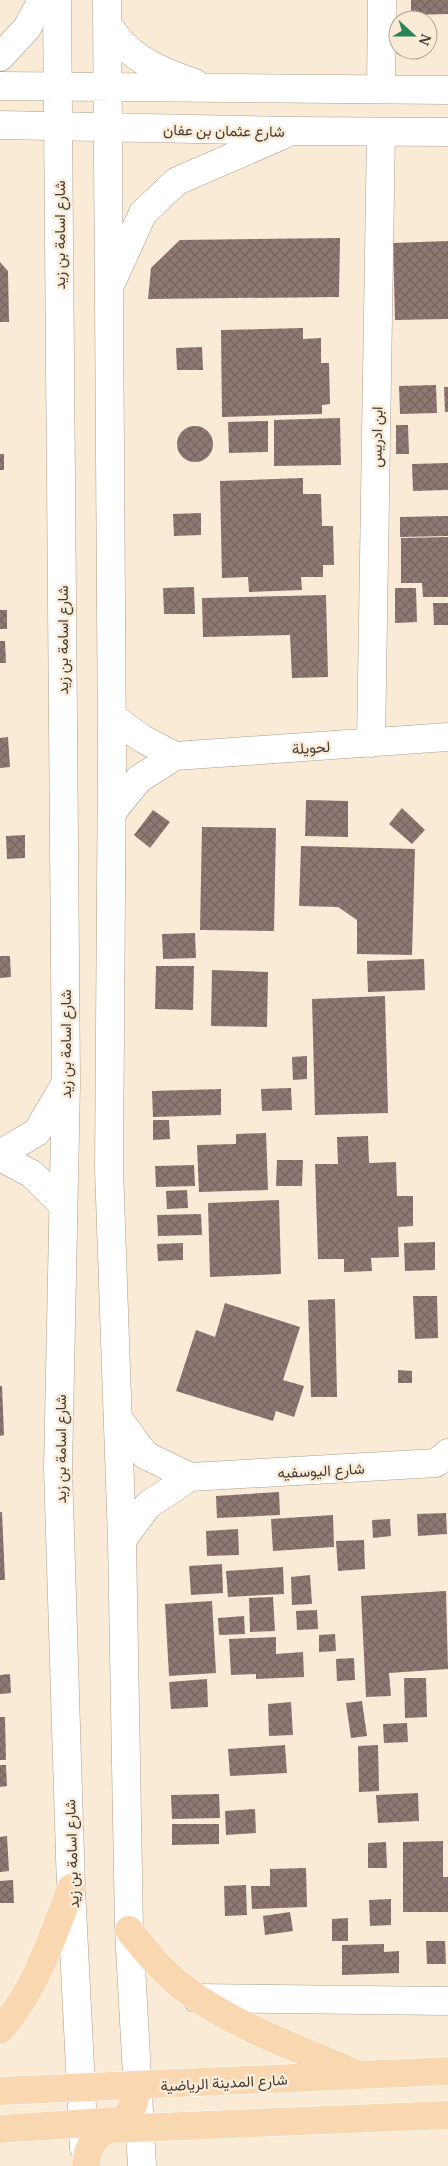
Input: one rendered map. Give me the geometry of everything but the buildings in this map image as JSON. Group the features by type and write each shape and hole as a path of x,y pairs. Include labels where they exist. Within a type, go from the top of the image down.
{"main road":[{"path":"0,2030 18,2006 32,1982 71,1888"},
{"path":"129,1930 168,1974 196,1998 243,2024 361,2075"},
{"name":"شارع المدينة الرياضية","path":"0,2091 448,2071"},
{"path":"0,2129 108,2122 124,2118 134,2103 138,2086"},
{"path":"85,2166 90,2147 100,2134 112,2129 448,2115"}],"street":[{"path":"0,57 28,28 42,0"},
{"name":"شارع اسامة بن زيد","path":"57,0 66,1083 58,1469 71,1888 85,2166"},
{"path":"381,88 382,0"},
{"path":"107,12 124,46 149,63 177,77 211,88"},
{"path":"107,12 112,718 109,1169 122,1540 129,1930 142,2166"},
{"path":"0,86 448,90"},
{"name":"شارع عثمان بن عفان","path":"0,125 448,132"},
{"path":"108,290 143,213 177,181 292,131"},
{"name":"ابن ادريس","path":"371,742 380,132"},
{"path":"112,718 143,739 175,756"},
{"name":"لحويلة","path":"112,812 139,779 175,756 448,737"},
{"path":"62,1204 32,1174 0,1156 37,1132 66,1083"},
{"name":"شارع اليوسفيه","path":"118,1418 145,1455 190,1477 436,1463 448,1453"},
{"path":"122,1540 148,1505 190,1477"},
{"path":"196,1998 448,2001"}]}
